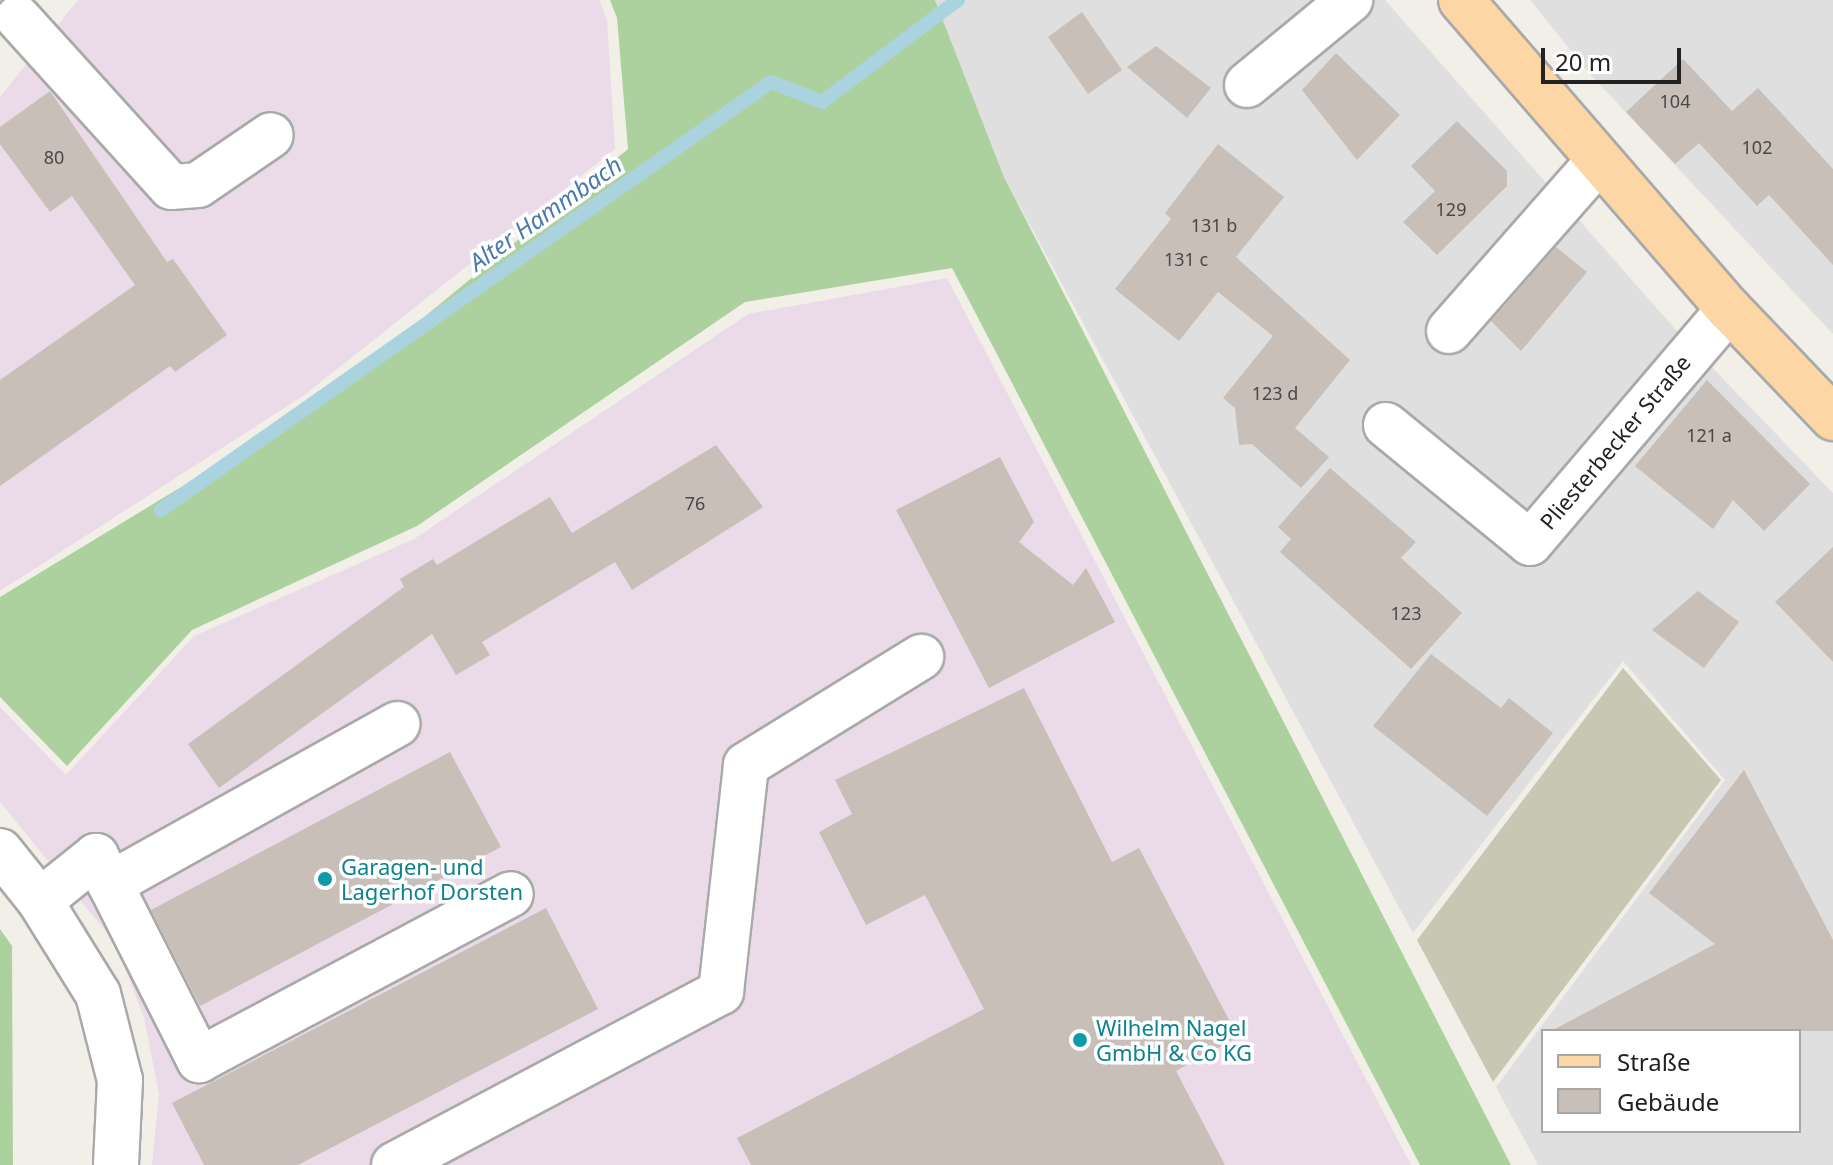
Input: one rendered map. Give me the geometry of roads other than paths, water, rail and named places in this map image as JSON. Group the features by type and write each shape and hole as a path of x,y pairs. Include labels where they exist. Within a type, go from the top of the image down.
{"main road":[{"path":"1461,0 1729,309 1833,418"}],"street":[{"path":"1247,85 1350,0"},
{"path":"18,18 171,187 198,185 271,135"},
{"path":"1449,331 1599,160"},
{"name":"Pliesterbecker Straße","path":"1386,425 1530,543 1729,309"},
{"path":"394,1165 721,992 746,765 921,657"},
{"path":"110,884 398,724"},
{"path":"0,851 40,901 98,994 120,1080 116,1165"},
{"path":"40,901 96,856 199,1060 511,894"}],"waterway":[{"name":"Alter Hammbach","path":"161,510 771,82 822,102 958,0"}],"place":[{"name":"Garagen- und Lagerhof Dorsten","path":"325,879"},
{"name":"Wilhelm Nagel GmbH & Co KG","path":"1080,1040"}]}
